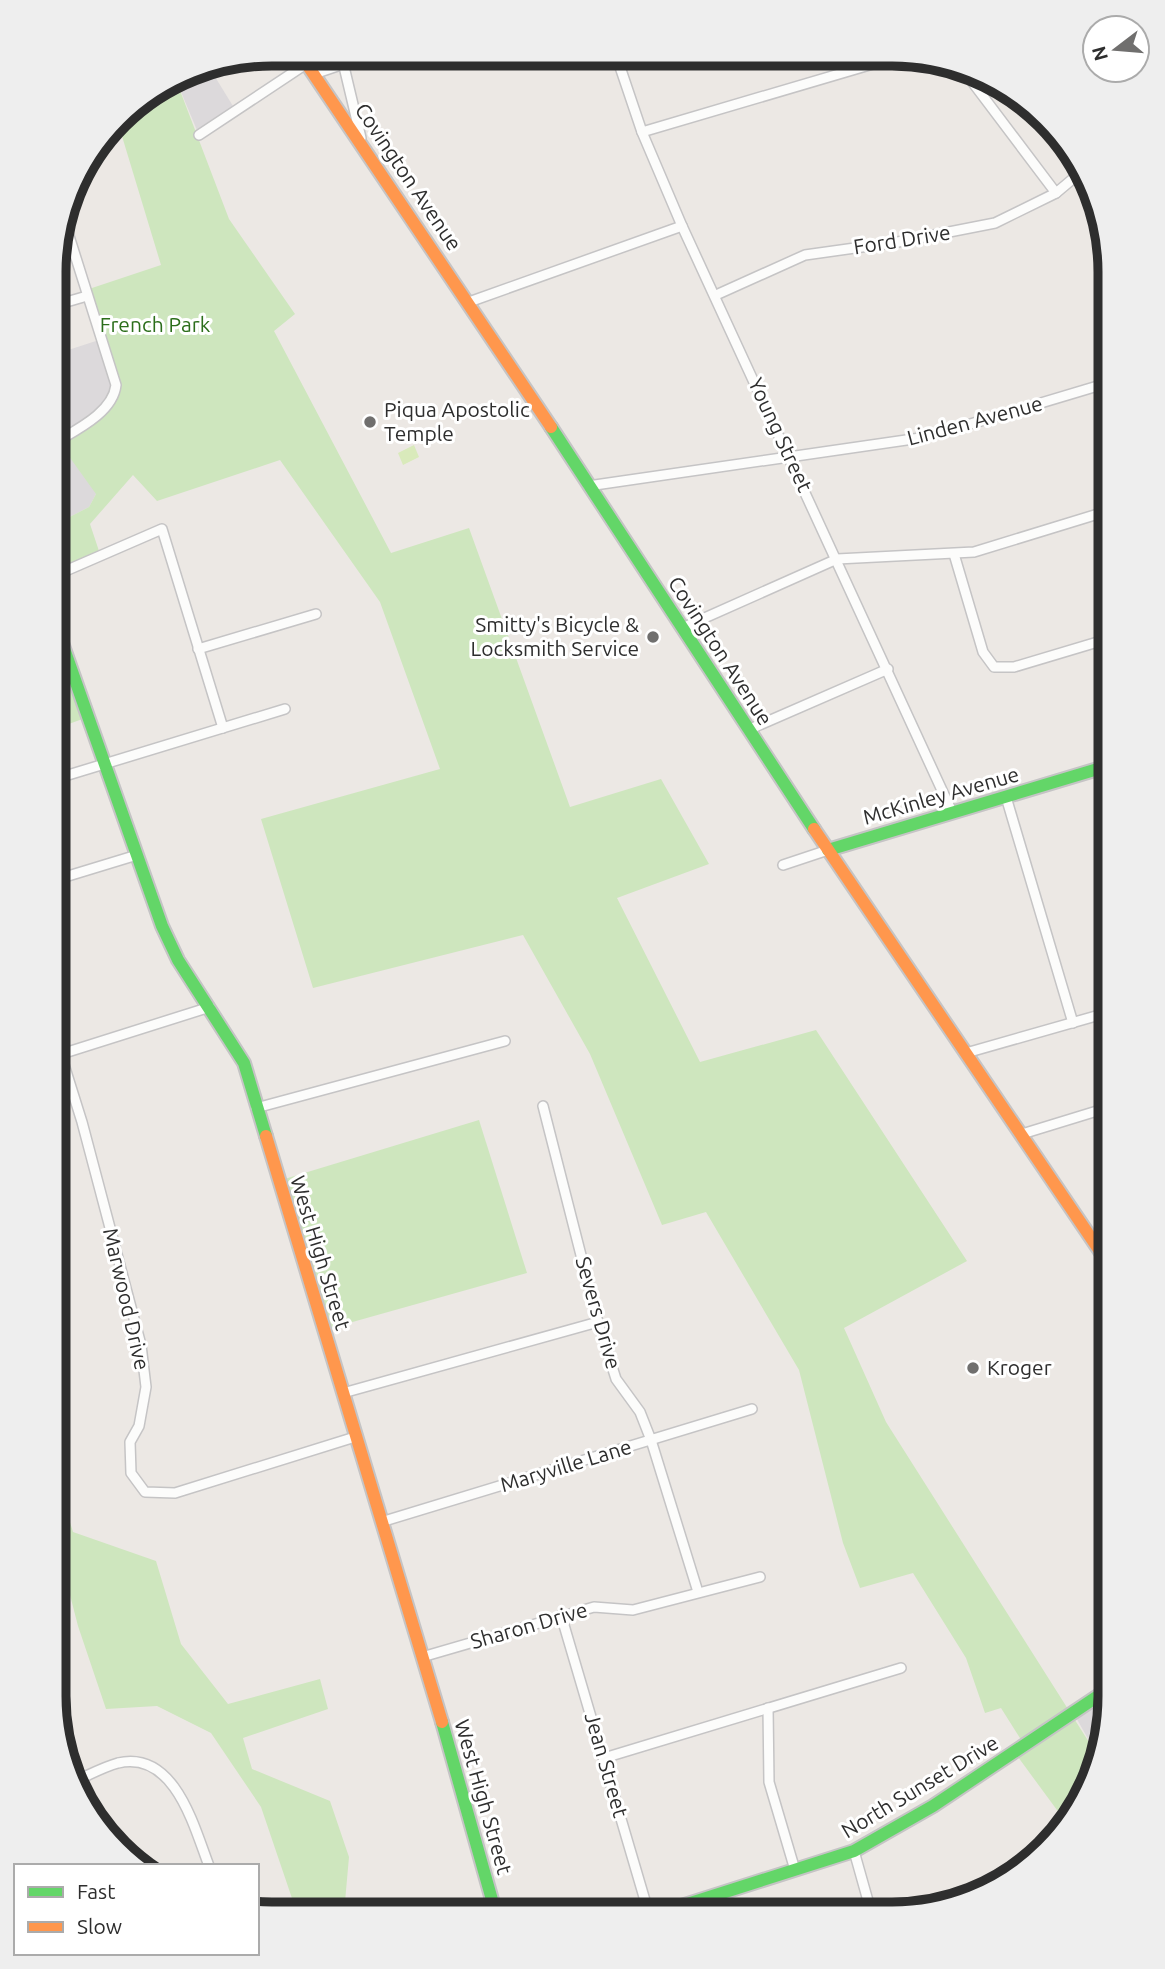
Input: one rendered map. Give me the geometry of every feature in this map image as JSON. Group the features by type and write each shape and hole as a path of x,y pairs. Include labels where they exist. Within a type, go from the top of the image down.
{"main road":[{"name":"Covington Avenue","path":"308,66 469,302 828,850 1098,1248"},
{"name":"West High Street","path":"66,655 136,855 178,960 244,1063 493,1902"},
{"name":"McKinley Avenue","path":"828,850 1098,769"},
{"name":"North Sunset Drive","path":"694,1902 854,1851 933,1806 1098,1696"}],"street":[{"path":"199,135 304,66"},
{"path":"344,66 362,143"},
{"name":"Young Street","path":"620,66 642,132 682,226 953,812"},
{"path":"642,132 865,66"},
{"path":"973,83 1056,193"},
{"name":"Ford Drive","path":"716,295 805,255 898,242 995,223 1056,193 1075,177"},
{"path":"469,302 682,226"},
{"path":"66,435 103,410 115,394 113,376 70,238"},
{"path":"66,302 88,296"},
{"name":"Linden Avenue","path":"588,486 927,438 1098,386"},
{"path":"682,628 837,559 975,552 1098,514"},
{"path":"66,570 145,534 162,529 223,728"},
{"path":"954,554 983,652 995,667 1014,667 1098,643"},
{"path":"198,649 316,614"},
{"path":"748,730 888,669"},
{"path":"66,775 285,709"},
{"path":"1006,797 1073,1023"},
{"name":"McKinley Avenue","path":"783,865 828,850"},
{"path":"66,877 136,855"},
{"path":"66,1052 210,1007"},
{"path":"966,1053 1098,1016"},
{"path":"256,1108 505,1041"},
{"name":"Marwood Drive","path":"66,1077 82,1122 141,1345 146,1387 139,1426 130,1442 131,1473 145,1492 174,1493 355,1437"},
{"name":"Severs Drive","path":"542,1107 598,1322 616,1379 640,1412 651,1440 698,1592"},
{"path":"1022,1135 1098,1111"},
{"path":"343,1393 598,1322"},
{"name":"Maryville Lane","path":"381,1522 752,1409"},
{"name":"Sharon Drive","path":"422,1657 594,1607 633,1610 760,1577"},
{"name":"Jean Street","path":"561,1615 646,1902"},
{"path":"604,1758 901,1668"},
{"path":"768,1709 769,1782 796,1870"},
{"path":"83,1778 119,1763 139,1763 154,1768 176,1786 208,1864"},
{"path":"854,1851 868,1902"}],"shaded area":[{"path":"214,75 236,111 199,135 180,89"},
{"path":"102,339 113,376 96,494 89,507 66,519 66,351"},
{"path":"1098,1697 1092,1746 1074,1714"}],"green space":[{"name":"French Park","path":"180,89 229,219 295,314 274,331 391,553 469,528 570,807 661,779 709,864 617,898 700,1062 816,1030 967,1261 844,1328 886,1422 1092,1747 1077,1787 1061,1815 1015,1753 1025,1746 1001,1708 985,1713 966,1658 913,1573 860,1588 843,1543 799,1370 706,1212 662,1225 590,1054 523,935 313,988 261,819 440,769 380,602 280,460 157,501 133,475 90,524 100,554 66,570 66,519 89,507 96,494 66,452 66,435 103,410 115,394 86,290 161,265 121,134 158,101"},
{"path":"414,445 419,457 403,465 398,453"},
{"path":"66,654 88,717 66,725"},
{"path":"479,1120 527,1273 324,1330 278,1181"},
{"path":"66,1509 73,1532 156,1561 181,1644 228,1704 320,1679 328,1709 243,1738 252,1769 330,1801 349,1857 345,1902 293,1902 261,1807 211,1733 157,1706 106,1709 78,1626 66,1580"}],"traffic: fast":[{"path":"551,427 814,829"},
{"path":"66,654 162,926 178,960 244,1063 266,1136"},
{"path":"828,850 1098,769"},
{"path":"694,1902 854,1851 933,1806 1098,1696"},
{"path":"442,1722 493,1902"}],"traffic: slow":[{"path":"308,66 551,427"},
{"path":"814,829 1098,1248"},
{"path":"266,1136 442,1722"}],"place":[{"name":"Piqua Apostolic Temple","path":"370,422"},
{"name":"Smitty's Bicycle & Locksmith Service","path":"653,637"},
{"name":"Kroger","path":"973,1368"}]}
